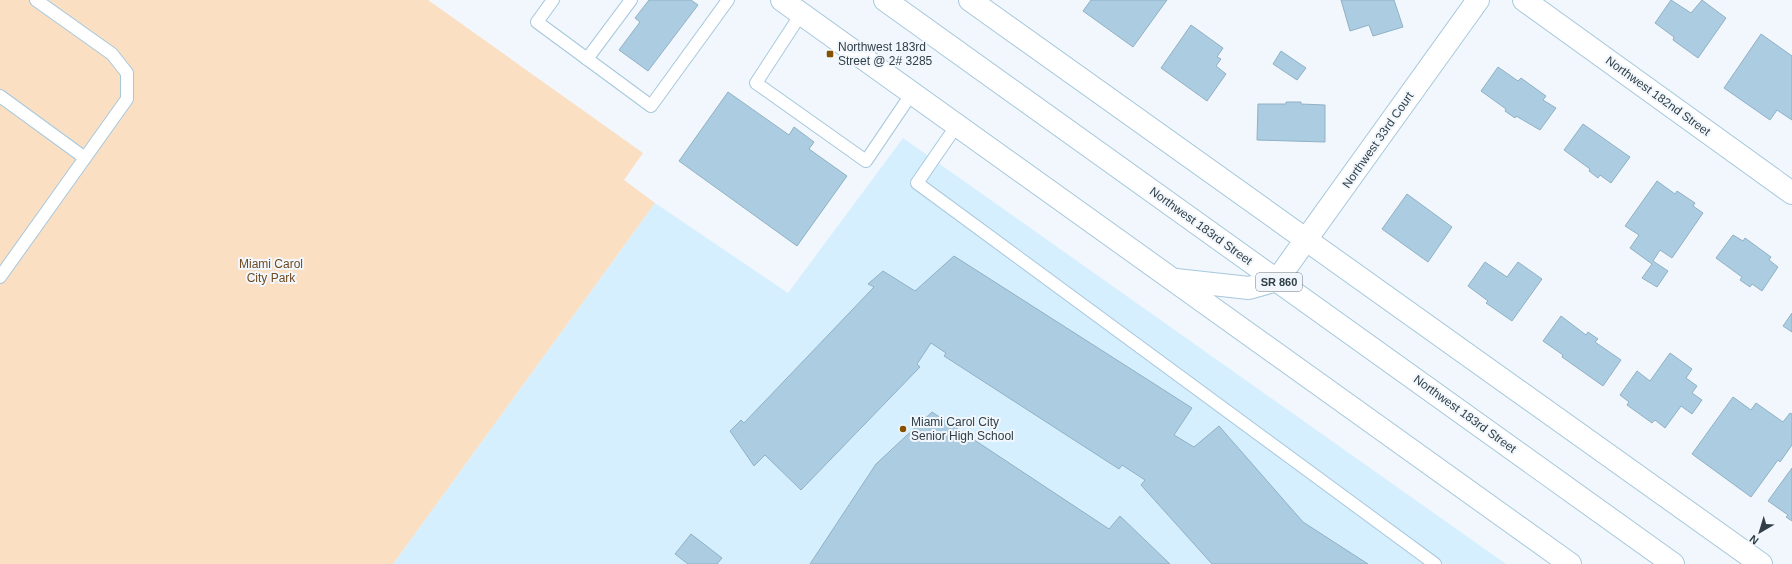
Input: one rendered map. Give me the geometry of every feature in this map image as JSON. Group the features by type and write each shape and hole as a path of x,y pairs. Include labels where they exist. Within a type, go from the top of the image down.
{"main road":[{"path":"782,0 1565,563"},
{"name":"Northwest 183rd Street","path":"885,0 1673,564"},
{"path":"970,0 1761,564"},
{"name":"Northwest 33rd Court","path":"1278,280 1478,0"},
{"name":"Northwest 182nd Street","path":"1524,0 1792,193"},
{"path":"1173,280 1249,288 1278,280"}],"lane":[{"path":"0,277 126,99 127,73 112,54 36,0"},
{"path":"553,0 537,22 651,106 728,0"},
{"path":"587,59 631,0"},
{"path":"801,14 756,83 866,161 912,93"},
{"path":"0,96 85,158"},
{"path":"957,125 917,183 1434,564"}],"shaded area":[{"name":"Miami Carol City Senior High School","path":"903,138 1506,564 393,564 655,203 788,293"}],"green space":[{"name":"Miami Carol City Park","path":"0,0 428,0 643,153 624,180 655,203 393,564 0,564"}],"building":[{"path":"649,0 691,0 698,5 648,71 619,50 640,22 635,18"},
{"path":"1091,0 1167,0 1133,47 1083,11"},
{"path":"1341,0 1394,0 1403,27 1373,36 1369,25 1350,31"},
{"path":"1671,0 1691,13 1702,0 1726,18 1698,58 1673,40 1674,37 1655,23"},
{"path":"1191,25 1223,48 1217,57 1221,59 1216,66 1226,74 1207,101 1161,68"},
{"path":"1761,34 1792,56 1792,120 1777,110 1770,120 1724,88"},
{"path":"1281,51 1306,68 1297,80 1273,64"},
{"path":"1498,67 1518,81 1521,78 1546,96 1543,100 1556,108 1540,130 1516,116 1515,118 1505,111 1506,109 1481,91"},
{"path":"728,92 789,135 794,127 814,142 809,149 847,176 797,246 679,161"},
{"path":"1286,102 1325,105 1325,142 1257,140 1258,104 1286,104"},
{"path":"1583,124 1630,157 1611,183 1600,175 1598,178 1589,171 1590,169 1564,150"},
{"path":"1657,181 1675,194 1677,191 1695,203 1693,206 1703,213 1672,258 1660,250 1653,261 1668,271 1657,287 1642,278 1652,264 1630,248 1639,235 1625,226"},
{"path":"1407,194 1452,227 1428,262 1382,229"},
{"path":"1733,235 1743,241 1745,238 1771,257 1769,260 1778,267 1762,291 1752,284 1750,287 1740,280 1742,277 1716,258"},
{"path":"954,256 1192,408 1174,435 1194,447 1219,426 1303,522 1368,564 1212,564 1141,485 1145,480 1122,465 1119,469 944,356 946,353 931,343 917,364 920,367 801,490 765,455 754,466 730,431 741,420 744,423 874,287 868,284 883,271 915,291"},
{"path":"1485,262 1507,277 1518,262 1542,279 1512,321 1486,303 1488,301 1468,286"},
{"path":"1792,313 1792,332 1783,326"},
{"path":"1561,316 1586,335 1588,332 1598,339 1595,342 1621,360 1603,386 1562,357 1563,355 1543,341"},
{"path":"1670,353 1692,369 1686,378 1697,386 1692,393 1702,400 1692,414 1681,406 1665,428 1655,420 1652,423 1627,405 1629,402 1620,395 1637,371 1650,381"},
{"path":"1733,397 1751,410 1756,403 1783,422 1790,413 1792,414 1792,445 1780,462 1778,460 1751,497 1692,454"},
{"path":"932,412 1109,529 1120,516 1170,564 810,564 876,464"},
{"path":"1792,468 1792,521 1786,517 1788,515 1768,501"},
{"path":"691,534 722,558 717,564 688,564 675,554"}],"place":[{"name":"Northwest 183rd Street @ 2# 3285","path":"830,54"},
{"name":"Miami Carol City Senior High School","path":"903,429"}]}
